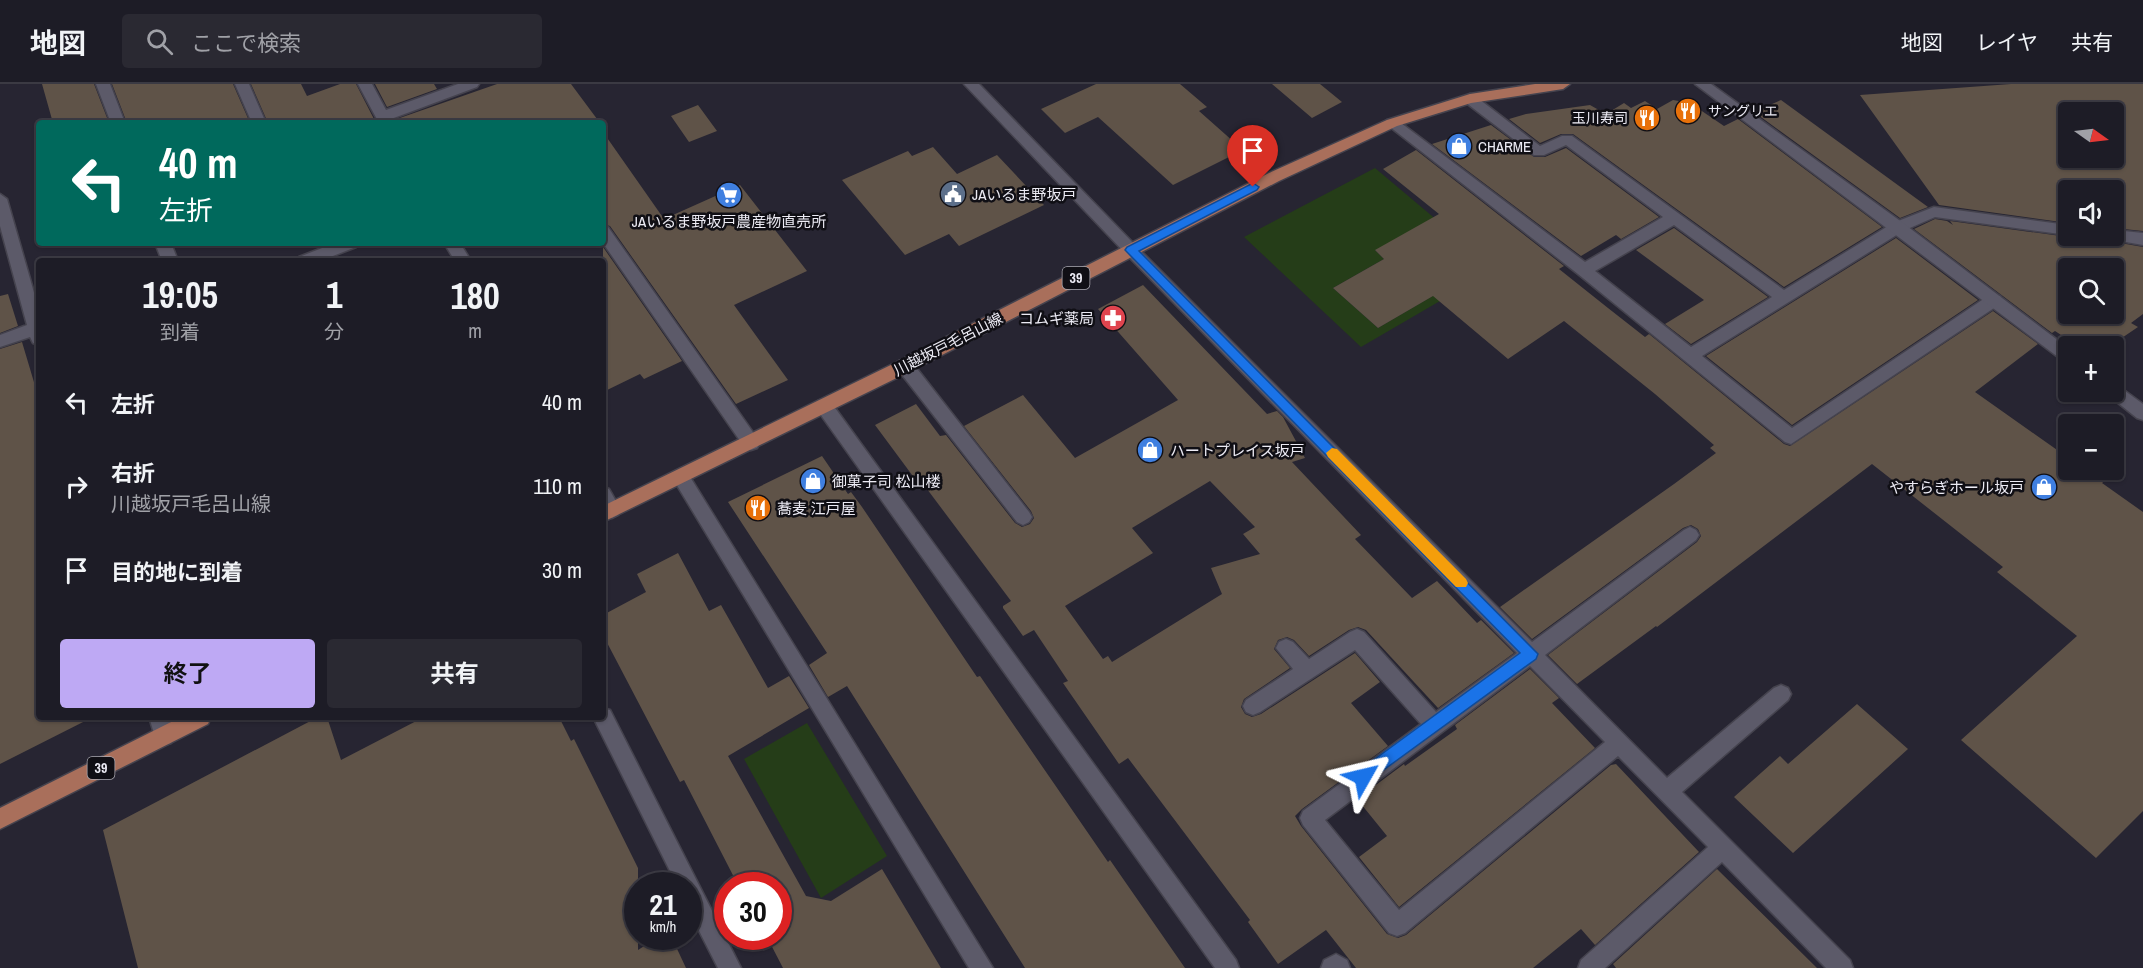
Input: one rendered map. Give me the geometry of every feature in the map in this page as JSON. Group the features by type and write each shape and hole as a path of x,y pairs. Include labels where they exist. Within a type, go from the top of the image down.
{"main road":[{"name":"川越坂戸毛呂山線","path":"606,506 681,477 751,443 1274,177 1392,123 1470,99 1563,84"},
{"name":"39","path":"0,819 161,726 188,720"}],"street":[{"path":"103,84 117,120"},
{"path":"242,84 258,120"},
{"path":"365,84 384,120 472,84"},
{"path":"971,84 1131,250 1842,968"},
{"path":"1702,84 1898,227 2058,348"},
{"path":"1470,99 1539,152 1567,139 1783,297"},
{"path":"1392,123 1584,270 1791,437 1994,300"},
{"path":"0,199 36,329"},
{"path":"1690,356 1898,227 1934,213 2058,229"},
{"path":"1584,270 1674,218"},
{"path":"606,235 751,443"},
{"path":"2124,237 2143,239"},
{"path":"310,253 339,246"},
{"path":"0,341 36,333"},
{"path":"905,366 1023,517"},
{"path":"2124,398 2143,413"},
{"path":"824,406 1228,968"},
{"path":"681,477 982,968"},
{"path":"1619,743 1397,925 1310,818 1690,535"},
{"path":"1253,706 1357,638 1434,724"},
{"path":"1286,648 1307,670"},
{"path":"1667,791 1781,694"},
{"path":"605,720 681,872"},
{"path":"1589,968 1722,848"},
{"path":"702,913 730,968"},
{"path":"1332,968 1336,965 1339,968"}],"green space":[{"path":"1375,168 1495,269 1361,347 1244,237","holes":["1375,250 1484,266 1378,328 1333,288 1384,259"]},
{"path":"807,723 887,856 821,898 744,759"}],"building":[{"path":"42,84 94,84 108,120 52,120"},
{"path":"112,84 233,84 249,120 126,120"},
{"path":"251,84 301,84 307,96 340,84 356,84 374,120 267,120"},
{"path":"375,84 434,84 437,89 387,107"},
{"path":"497,84 571,84 598,120 394,120"},
{"path":"1096,84 1180,84 1207,107 1199,111 1243,150 1173,185 1098,117 1065,133 1041,109"},
{"path":"1272,84 1320,84 1342,102 1312,118"},
{"path":"2011,84 2143,84 2143,231 2124,229 2124,180 2058,180 2058,222 1939,205 1860,95"},
{"path":"1673,100 1690,103 1724,126 1738,119 1882,227 1784,287 1573,134 1561,134 1540,143 1509,119 1526,114 1590,105 1606,114 1624,103 1631,108 1645,101 1657,109"},
{"path":"1781,100 1928,207 1900,218 1754,112"},
{"path":"698,105 717,131 689,142 671,116"},
{"path":"1491,125 1534,157 1545,157 1566,148 1659,217 1621,239 1616,235 1581,256 1432,144"},
{"path":"606,136 664,219 740,185 807,271 734,305 788,380 736,404 610,226 606,225"},
{"path":"933,147 957,174 997,155 1044,205 959,246 949,234 905,255 842,180 908,151 912,156"},
{"path":"1416,150 1564,266 1559,269 1608,308 1645,337 1649,334 1784,444 1790,446 1993,311 2038,344 1975,392 2058,451 2058,480 2106,480 2102,483 2143,512 2143,811 2096,858 1961,740 2077,636 1997,572 2003,567 1872,464 1657,627 1577,684 1548,655 1697,542 1701,536 1698,529 1691,525 1683,528 1532,639 1500,607 1716,453 1710,448 1714,445 1564,321 1508,359 1433,296 1378,328 1333,288 1384,259 1375,250 1439,214 1383,169"},
{"path":"1935,219 1947,221 1953,225 1950,221 2058,236 2058,246 2124,246 2124,244 2143,247 2143,314 2131,323 2138,327 2124,336 2063,336 2055,331 2052,333 1914,229"},
{"path":"1674,228 1768,297 1691,344 1665,324 1704,300 1636,250"},
{"path":"1896,238 1978,300 1792,425 1706,356"},
{"path":"603,247 682,361 644,379 640,374 606,391 606,258 603,258"},
{"path":"1143,285 1267,414 1277,411 1283,417 1305,458 1292,462 1361,535 1355,539 1412,598 1437,581 1477,623 1481,620 1514,653 1438,708 1366,630 1358,627 1349,630 1309,656 1294,640 1287,637 1278,640 1274,649 1290,668 1244,699 1241,707 1245,714 1252,717 1261,714 1355,653 1380,682 1351,703 1388,746 1295,816 1387,934 1398,938 1406,935 1611,765 1616,764 1699,852 1595,945 1581,929 1533,968 1356,968 1326,930 1278,964 1248,922 1250,920 1128,758 1119,764 1063,683 1068,681 1034,630 1023,636 1003,608 1011,601 921,481 918,483 875,425 916,404 940,436 946,435 1015,523 1022,527 1030,524 1034,518 1031,511 964,426 1023,395 1075,458 1178,400 1098,309","holes":["1210,481 1255,527 1243,534 1260,554 1211,568 1222,594 1112,662 1108,656 1103,659 1065,606 1153,553 1132,528"]},
{"path":"8,294 18,326 0,333 0,296"},
{"path":"22,342 36,389 36,720 87,720 0,764 0,349"},
{"path":"822,456 848,494 851,492 862,507 977,677 980,676 1108,862 1110,860 1185,968 1025,968 847,686 828,697 809,665 827,653 728,502"},
{"path":"678,553 709,611 721,605 768,688 789,676 809,708 728,756 806,896 831,901 882,869 941,968 783,968 774,950 792,950 792,872 731,872 684,780 680,782 606,641 606,613 646,592 637,574"},
{"path":"1530,669 1559,698 1552,703 1595,748 1399,907 1359,857 1387,836 1357,799 1457,729 1455,725"},
{"path":"1857,704 1908,749 1793,853 1734,797 1780,756 1788,764"},
{"path":"312,720 328,720 341,760 418,720 560,720 571,741 574,739 638,868 638,872 624,872 624,950 678,950 686,968 138,968 103,830"},
{"path":"1717,869 1817,968 1616,968 1613,964"}],"slow traffic":[{"path":"1332,453 1461,583"}],"place":[{"name":"サングリエ","path":"1688,111"},
{"name":"玉川寿司","path":"1647,118"},
{"name":"CHARME","path":"1459,146"},
{"name":"JAいるま野坂戸","path":"953,194"},
{"name":"JAいるま野坂戸農産物直売所","path":"729,195"},
{"name":"コムギ薬局","path":"1113,318"},
{"name":"ハートプレイス坂戸","path":"1150,450"},
{"name":"御菓子司 松山楼","path":"813,481"},
{"name":"やすらぎホール坂戸","path":"2044,487"},
{"name":"蕎麦 江戸屋","path":"758,508"}],"route":[{"path":"1253,187 1131,250 1531,654 1363,777"}]}
